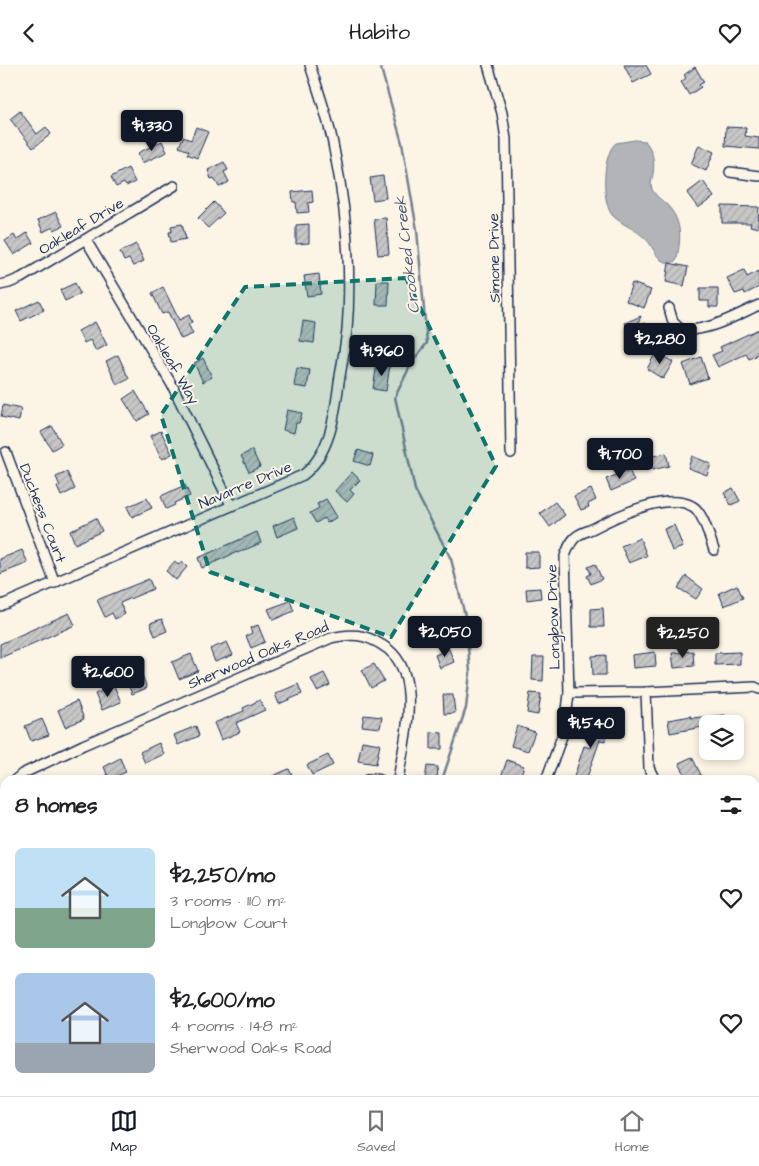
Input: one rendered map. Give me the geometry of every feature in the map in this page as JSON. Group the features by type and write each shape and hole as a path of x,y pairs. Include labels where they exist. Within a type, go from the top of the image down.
{"street":[{"name":"Navarre Drive","path":"0,606 303,475 313,467 326,446 337,395 346,331 349,291 346,226 334,149 327,118 310,65"},
{"name":"Simone Drive","path":"488,65 502,113 506,139 511,453"},
{"path":"730,172 759,176"},
{"name":"Oakleaf Drive","path":"0,285 21,278 174,185"},
{"name":"Oakleaf Way","path":"86,240 172,385 230,505"},
{"path":"669,308 674,322 681,331 691,331 708,327 759,305"},
{"name":"Duchess Court","path":"6,452 55,583"},
{"name":"Longbow Drive","path":"548,775 565,728 569,693 565,556 569,545 576,537 637,508 667,502 681,502 693,506 700,514 714,550"},
{"name":"Sherwood Oaks Road","path":"21,775 83,745 331,638 344,635 370,637 391,650 405,672 409,706 399,775"},
{"path":"569,693 754,687 759,689"},
{"path":"646,692 649,768 652,775"}],"highlighted area":[{"path":"406,278 496,466 391,637 210,572 161,415 245,287"}],"shaded area":[{"path":"635,140 645,141 650,148 654,165 652,189 673,212 676,219 680,239 676,261 665,262 661,260 645,238 613,216 609,210 605,190 608,157 616,143"}],"building":[{"path":"624,65 646,65 651,74 633,83"},
{"path":"695,67 704,82 699,85 701,87 689,95 681,82 686,78 684,75"},
{"path":"20,111 37,134 46,127 51,134 33,148 10,119"},
{"path":"196,127 208,132 197,158 187,154 189,151 179,147 183,137 191,140"},
{"path":"726,127 746,128 745,136 759,138 759,149 725,146"},
{"path":"162,141 167,152 142,163 138,153"},
{"path":"699,145 714,152 706,171 691,164"},
{"path":"224,162 228,170 224,172 229,182 219,187 214,178 211,179 208,170"},
{"path":"128,168 135,182 126,186 124,183 116,187 111,177"},
{"path":"383,176 386,198 373,200 370,178"},
{"path":"703,181 714,197 698,208 687,193"},
{"path":"312,190 313,202 308,203 309,212 297,213 296,202 293,202 292,192"},
{"path":"214,202 224,213 208,228 198,218"},
{"path":"722,206 759,207 758,228 750,226 751,223 722,223"},
{"path":"56,212 63,226 54,230 53,227 43,232 38,220"},
{"path":"386,218 389,254 378,255 374,219"},
{"path":"182,224 186,239 171,242 169,232 172,232 171,226"},
{"path":"309,224 309,243 296,244 296,225"},
{"path":"27,233 33,243 14,255 5,241 14,235 17,240"},
{"path":"136,244 144,261 133,266 129,259 124,261 120,252"},
{"path":"669,263 688,267 684,286 666,282"},
{"path":"744,270 747,277 759,271 759,287 745,294 744,291 735,294 727,278"},
{"path":"319,274 321,294 307,296 304,276"},
{"path":"377,281 389,281 388,305 376,305"},
{"path":"75,283 80,294 65,301 60,290"},
{"path":"632,283 651,290 644,308 626,301"},
{"path":"163,287 179,320 189,315 192,322 188,324 193,334 181,339 168,312 162,314 152,293"},
{"path":"700,288 718,288 718,307 709,307 709,301 700,301"},
{"path":"39,300 44,310 21,321 16,311"},
{"path":"641,316 637,326 645,323 649,335 633,342 625,323"},
{"path":"303,321 316,323 314,343 300,341"},
{"path":"95,322 107,345 96,351 90,340 84,343 78,331"},
{"path":"759,329 759,353 756,356 749,359 746,354 718,367 712,355 722,351 720,347"},
{"path":"656,352 673,362 663,379 647,369"},
{"path":"118,355 129,379 117,385 106,361"},
{"path":"701,357 708,378 690,384 683,364"},
{"path":"203,358 212,377 203,382 194,363"},
{"path":"377,363 390,365 386,391 373,389"},
{"path":"297,368 310,370 307,388 294,386"},
{"path":"135,391 149,414 137,421 123,399"},
{"path":"3,405 21,409 19,421 1,417"},
{"path":"287,410 302,413 299,423 296,423 294,433 283,430"},
{"path":"52,426 62,444 52,450 41,432"},
{"path":"161,431 172,454 162,459 150,436"},
{"path":"252,450 260,467 249,472 241,456"},
{"path":"358,450 373,455 370,466 354,461"},
{"path":"666,453 669,466 652,470 649,457"},
{"path":"692,456 711,464 707,475 688,468"},
{"path":"629,470 634,481 611,491 606,479"},
{"path":"67,472 75,489 61,496 57,487 60,486 56,477"},
{"path":"352,472 360,480 350,490 354,494 347,502 335,491"},
{"path":"185,485 190,496 166,509 161,496"},
{"path":"733,488 740,501 731,505 724,493"},
{"path":"591,489 596,500 588,504 589,507 581,510 574,496"},
{"path":"147,498 152,508 132,517 127,507"},
{"path":"326,499 337,517 327,523 324,518 316,523 310,513 319,508 317,504"},
{"path":"555,502 565,515 550,527 540,513"},
{"path":"294,517 298,528 277,537 273,526"},
{"path":"96,518 102,531 75,544 70,531"},
{"path":"674,525 683,547 672,551 664,529"},
{"path":"257,532 261,543 202,568 198,558"},
{"path":"640,538 647,556 629,563 621,546"},
{"path":"22,550 28,563 0,574 0,559"},
{"path":"525,552 539,552 539,567 525,568"},
{"path":"175,561 178,565 182,562 187,567 176,580 166,571"},
{"path":"595,564 602,579 591,584 587,576 591,574 588,567"},
{"path":"686,576 703,589 696,599 678,588"},
{"path":"149,579 153,589 120,603 125,614 115,619 112,613 105,617 97,600"},
{"path":"737,585 743,598 724,606 719,593"},
{"path":"540,588 541,598 527,600 526,589"},
{"path":"290,601 294,611 273,620 268,609"},
{"path":"603,608 604,627 591,627 591,609"},
{"path":"69,613 75,625 0,658 0,644"},
{"path":"425,617 431,622 434,619 442,627 428,640 416,627"},
{"path":"162,619 167,631 155,636 150,623"},
{"path":"258,625 265,642 251,648 246,636 252,633 250,628"},
{"path":"227,642 233,655 215,662 210,649"},
{"path":"449,649 454,662 440,668 435,655"},
{"path":"693,651 694,666 674,668 672,653"},
{"path":"655,652 656,666 633,668 632,655"},
{"path":"740,652 740,664 715,665 715,653"},
{"path":"191,654 198,671 179,679 172,662"},
{"path":"606,655 606,675 593,675 592,656"},
{"path":"533,657 544,657 543,681 532,680"},
{"path":"374,664 384,681 371,688 362,670"},
{"path":"324,673 330,685 317,691 311,679"},
{"path":"142,675 147,688 132,694 127,682"},
{"path":"298,684 302,694 279,704 275,694"},
{"path":"114,686 121,702 102,710 95,694"},
{"path":"530,693 541,694 538,715 527,713"},
{"path":"443,695 453,695 455,713 444,714"},
{"path":"260,700 265,710 236,723 240,732 221,740 214,723 244,711 243,708"},
{"path":"77,701 84,719 65,727 58,710"},
{"path":"364,715 382,717 380,728 362,726"},
{"path":"691,716 691,718 699,717 699,728 670,733 668,720"},
{"path":"590,718 608,721 605,741 600,740 588,775 575,775 584,746 590,748 593,728 589,727"},
{"path":"42,719 49,735 31,741 25,726"},
{"path":"196,726 199,736 178,745 174,735"},
{"path":"517,726 535,732 528,751 511,746"},
{"path":"431,732 442,733 442,749 431,749"},
{"path":"362,741 380,744 376,764 358,761"},
{"path":"159,743 164,754 145,763 140,752"},
{"path":"328,755 333,765 312,775 307,765"},
{"path":"692,757 701,775 685,775 679,763"},
{"path":"120,758 126,772 119,775 107,775 104,767"},
{"path":"507,760 524,766 521,775 502,775"},
{"path":"427,766 438,767 437,775 426,775"},
{"path":"289,769 292,775 275,775"}],"waterway":[{"name":"Crooked Creek","path":"380,65 402,143 417,230 427,343 412,362 395,397 415,490 451,559 466,620 470,673 466,708 444,775"}]}
